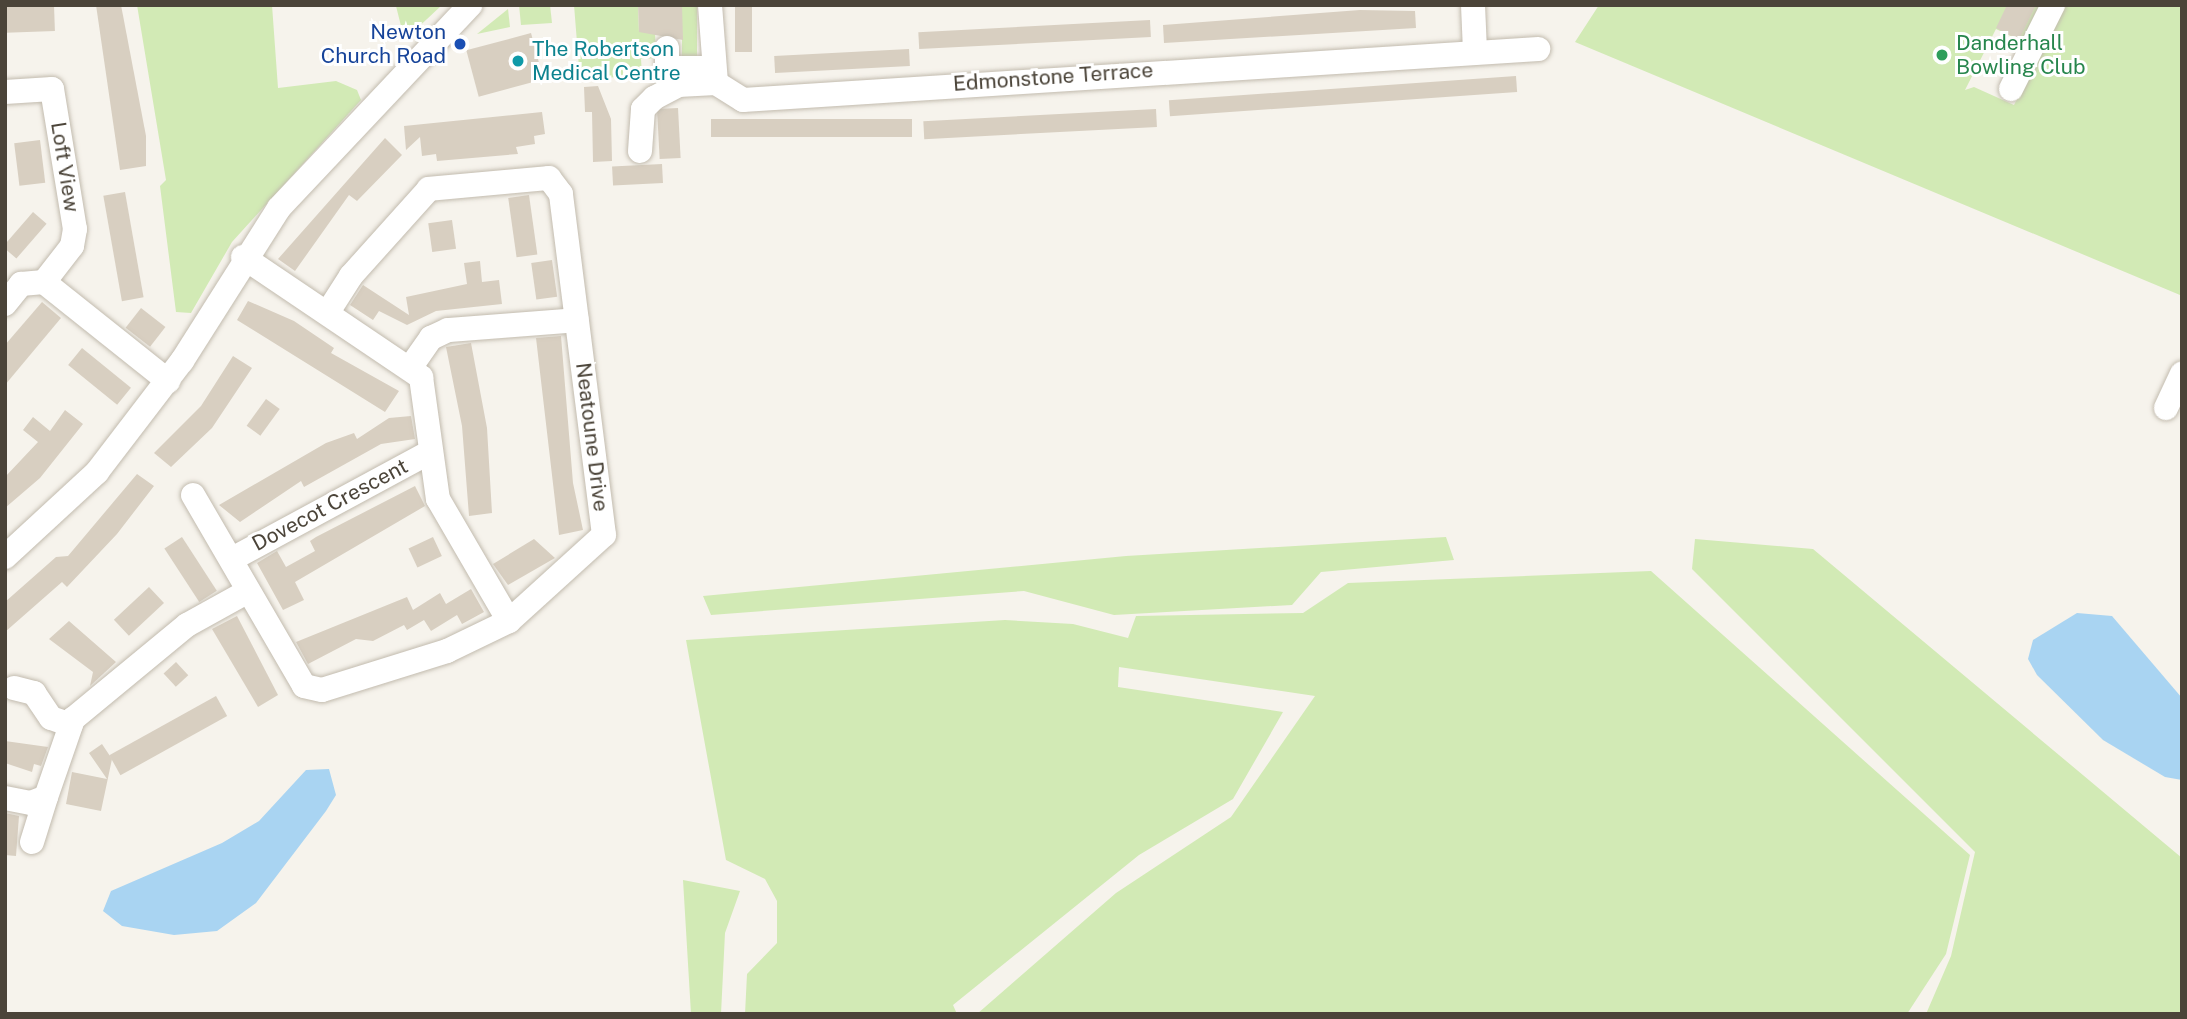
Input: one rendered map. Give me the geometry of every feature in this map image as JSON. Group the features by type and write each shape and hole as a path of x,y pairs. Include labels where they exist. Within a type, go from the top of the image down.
{"street":[{"path":"5,557 77,495 168,380 243,257 279,208 470,5"},
{"path":"710,5 714,75"},
{"path":"1473,5 1475,50"},
{"path":"2011,89 2053,5"},
{"path":"667,48 667,68 714,75"},
{"name":"Edmonstone Terrace","path":"714,75 743,100 1475,50 1538,49"},
{"path":"640,151 642,109 678,85 714,75"},
{"name":"Loft View","path":"5,92 52,89 75,229 72,246 44,282"},
{"path":"328,312 351,276 429,189 548,178 561,194 578,320 448,330 431,338 410,368"},
{"path":"243,257 421,377 428,453 438,499 509,621"},
{"path":"9,291 44,282 168,380"},
{"name":"Neatoune Drive","path":"509,621 604,535 578,320"},
{"path":"2166,408 2182,373"},
{"name":"Dovecot Crescent","path":"232,559 428,453"},
{"name":"Dovecot Crescent","path":"193,495 232,559 245,593 304,685 322,690 447,651 509,621"},
{"path":"32,842 71,725 187,625 245,593"},
{"path":"14,688 34,693 51,718 71,725"},
{"path":"5,799 31,803 46,797"}],"green space":[{"path":"137,5 272,5 278,88 336,81 357,90 361,100 232,242 191,313 176,312 160,186 166,180"},
{"path":"442,5 411,34 402,30 396,6"},
{"path":"519,5 550,5 552,23 521,25"},
{"path":"574,5 638,5 639,32 655,32 656,58 641,59 642,75 580,80"},
{"path":"682,5 697,5 697,62 682,62"},
{"path":"1599,5 2048,5 2029,45 1996,29 1965,90 1974,87 2014,105 2064,5 2182,5 2180,295 1575,42"},
{"path":"508,9 510,27 477,34"},
{"path":"1446,537 1454,560 1321,572 1292,605 1114,615 1024,591 711,615 703,596 1126,556"},
{"path":"1695,539 1813,549 2182,858 2182,1014 1926,1014 1951,956 1975,852 1692,569"},
{"path":"1651,571 1970,855 1946,954 1907,1014 977,1014 1116,893 1231,817 1315,696 1119,667 1118,687 1283,712 1233,799 1139,855 953,1005 957,1014 745,1014 747,974 777,943 777,901 765,879 726,860 686,640 1005,620 1073,624 1128,638 1136,616 1303,613 1348,583"},
{"path":"683,880 740,891 725,933 721,1014 691,1014"}],"water":[{"path":"2077,613 2112,616 2182,698 2182,780 2165,777 2103,740 2037,675 2028,659 2033,640"},
{"path":"329,769 336,795 326,811 256,903 217,931 174,935 122,926 103,911 111,891 222,843 259,821 306,770"}],"building":[{"path":"54,5 55,31 6,33 5,7"},
{"path":"96,5 121,5 146,136 146,166 120,170"},
{"path":"638,5 682,5 683,40 639,32"},
{"path":"735,5 752,5 752,52 735,52"},
{"path":"2007,5 2036,5 2019,40 1996,28"},
{"path":"1360,10 1415,11 1416,28 1164,43 1163,25"},
{"path":"1150,20 1151,37 919,49 918,32"},
{"name":"The Robertson Medical Centre","path":"531,33 543,79 479,97 466,50"},
{"path":"909,49 910,66 775,73 774,56"},
{"path":"1516,76 1517,92 1170,116 1169,100"},
{"path":"598,86 611,119 612,161 593,162 592,112 585,112 584,87"},
{"path":"678,108 681,158 660,159 657,109"},
{"path":"1156,109 1157,127 924,139 923,121"},
{"path":"542,112 545,134 534,136 535,144 516,147 518,154 437,161 436,154 422,156 420,137 406,150 404,126"},
{"path":"711,119 912,119 912,137 711,137"},
{"path":"385,138 402,155 357,201 349,195 295,271 278,259"},
{"path":"40,140 45,183 19,186 14,143"},
{"path":"662,164 663,183 613,186 612,167"},
{"path":"125,192 144,297 122,301 103,196"},
{"path":"529,195 537,254 517,257 508,198"},
{"path":"33,212 47,224 16,259 5,249 5,244"},
{"path":"452,220 456,249 432,252 428,223"},
{"path":"552,260 557,297 536,300 531,263"},
{"path":"480,261 482,282 499,280 502,304 436,311 407,325 379,311 373,320 350,305 363,285 409,315 406,297 467,284 464,263"},
{"path":"248,301 294,321 334,348 331,353 399,391 385,412 237,320"},
{"path":"42,302 61,318 5,385 5,345"},
{"path":"141,308 165,327 150,347 126,328"},
{"path":"561,336 573,483 583,530 559,535 536,338"},
{"path":"471,343 487,428 492,513 469,516 462,426 446,347"},
{"path":"82,348 131,388 117,405 68,365"},
{"path":"233,356 252,368 212,428 171,467 154,453 201,406"},
{"path":"266,399 280,409 260,436 247,426"},
{"path":"65,410 83,424 40,478 5,508 5,477 38,442 23,430 33,417 50,431"},
{"path":"411,416 415,439 381,444 304,487 301,481 240,522 219,505 326,443 354,433 357,439 389,418"},
{"path":"137,474 154,486 117,534 67,587 62,582 5,632 5,602 56,557 68,556"},
{"path":"415,486 425,506 295,582 304,600 283,610 257,563 277,551 286,567 315,551 310,541 316,537"},
{"path":"182,537 217,591 199,602 164,548"},
{"path":"433,537 442,556 417,567 409,548"},
{"path":"534,539 555,558 508,585 493,564"},
{"path":"149,587 164,603 129,636 114,620"},
{"path":"471,589 484,612 462,624 457,615 431,631 424,620 407,630 404,625 373,641 356,639 308,664 296,642 407,597 413,610 440,593 446,604"},
{"path":"237,616 278,695 258,707 212,629"},
{"path":"69,621 116,662 90,686 93,672 49,639"},
{"path":"176,662 188,675 176,687 164,674"},
{"path":"216,696 227,716 120,775 109,755"},
{"path":"5,741 48,747 41,766 34,764 32,772 5,763"},
{"path":"102,744 112,759 101,811 66,804 72,772 107,779 89,753"},
{"path":"5,813 19,816 16,856 5,855"}],"place":[{"name":"Newton Church Road","path":"460,44"},
{"name":"Danderhall Bowling Club","path":"1942,55"},
{"name":"The Robertson Medical Centre","path":"518,61"}]}
